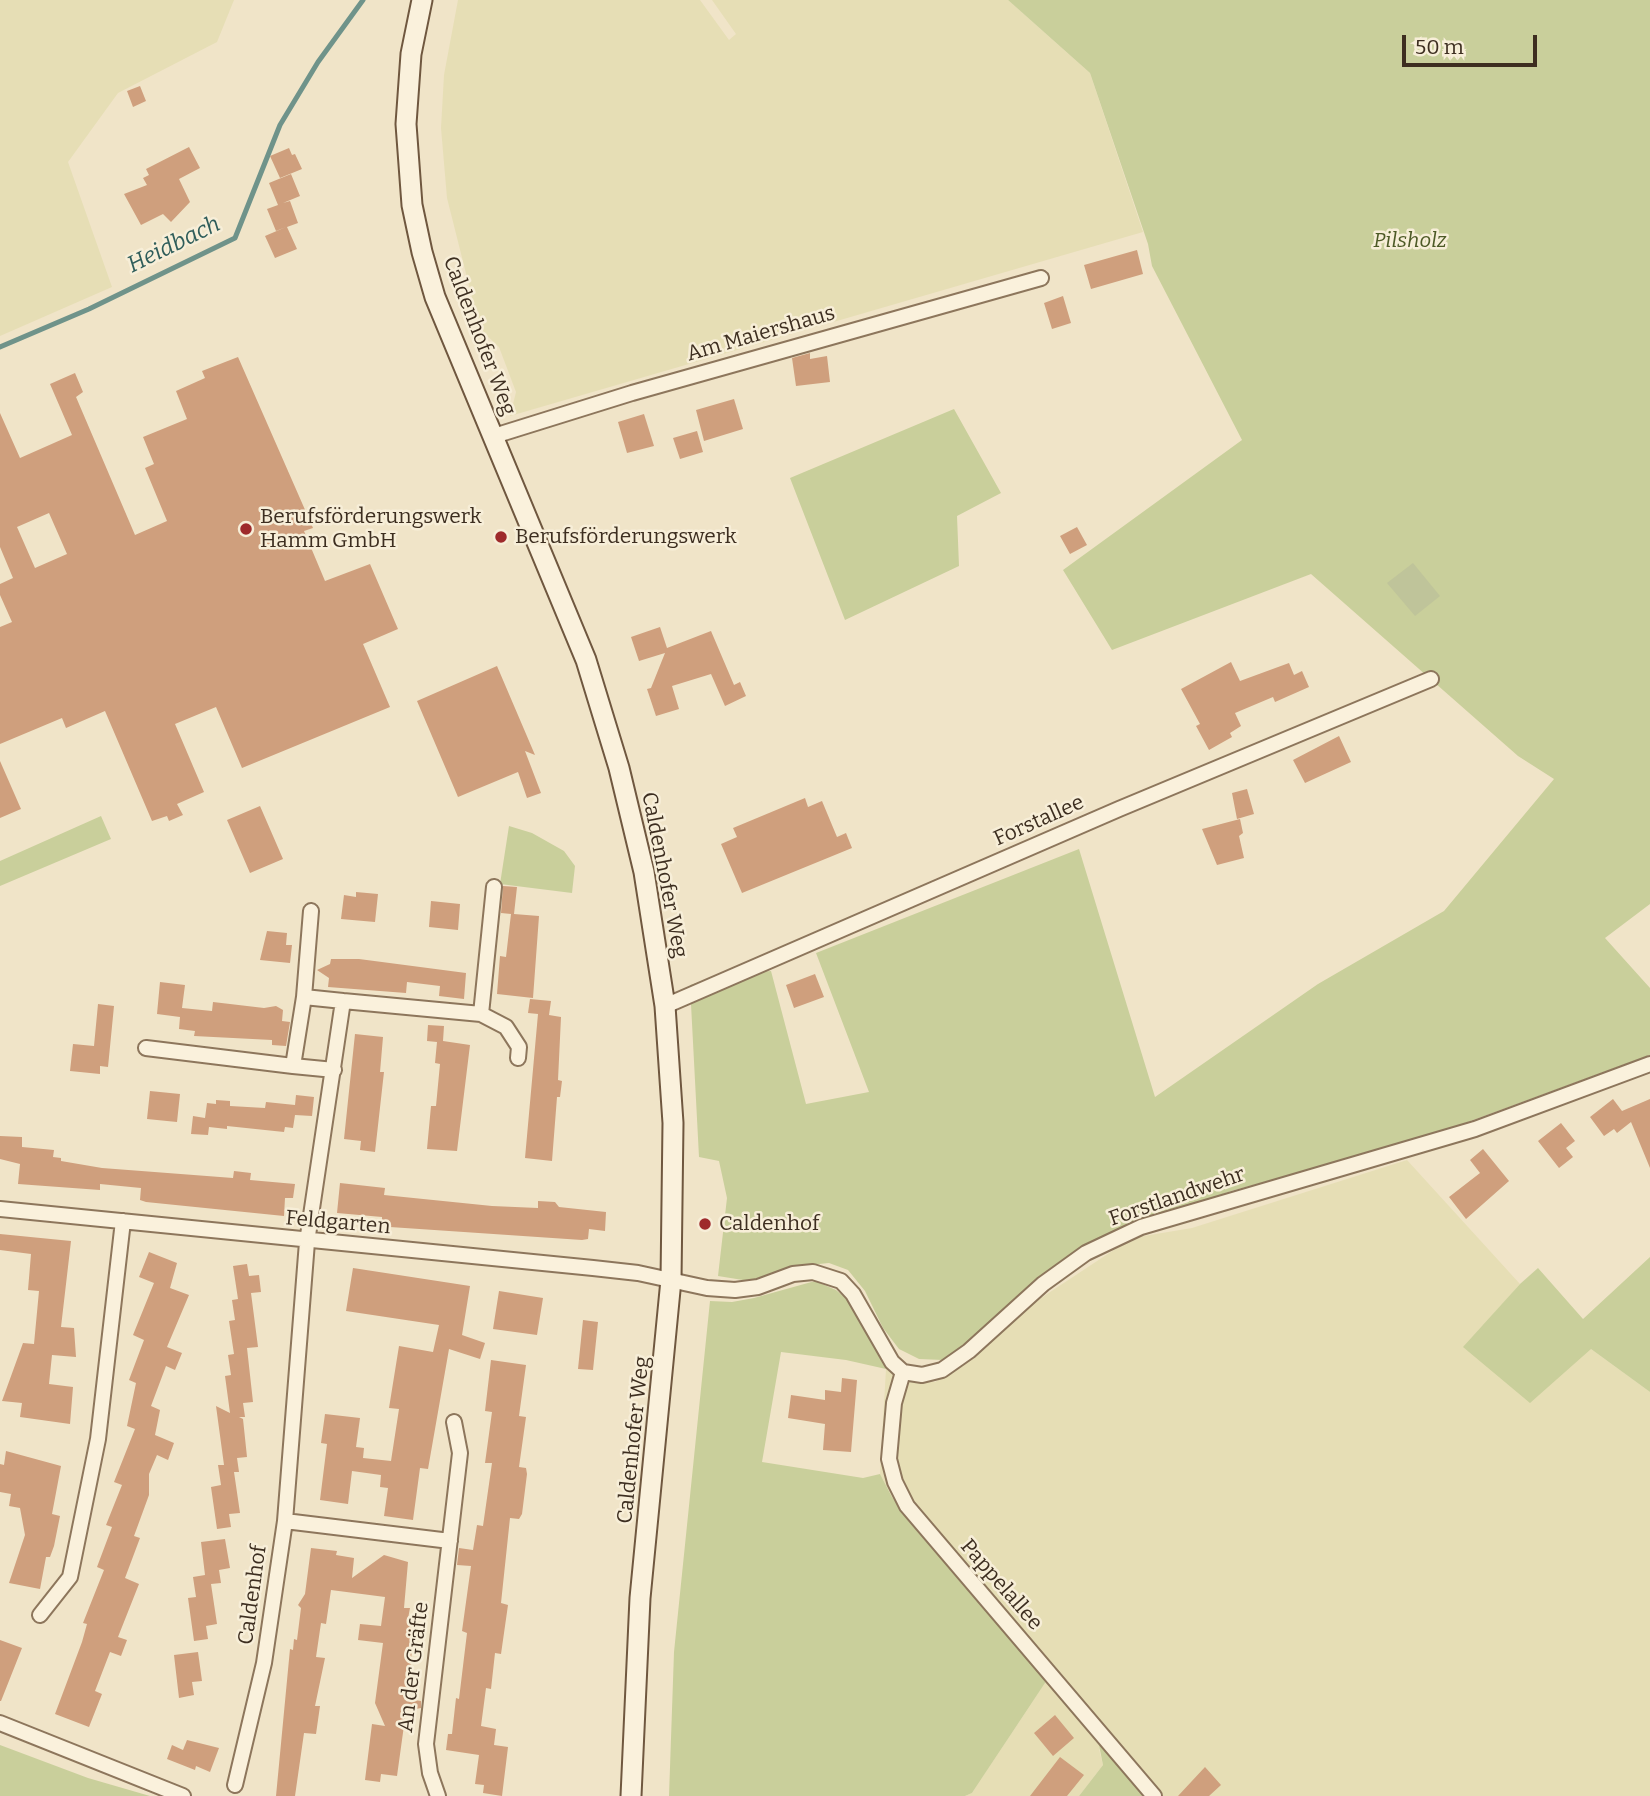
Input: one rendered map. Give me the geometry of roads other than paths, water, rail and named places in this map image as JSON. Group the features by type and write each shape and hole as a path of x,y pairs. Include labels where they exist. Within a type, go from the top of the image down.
{"main road":[{"name":"Caldenhofer Weg","path":"422,0 407,89 407,159 412,205 435,297 586,660 615,756 644,872 666,1006 673,1123 671,1280 640,1598 631,1796"}],"street":[{"name":"Am Maiershaus","path":"494,436 632,393 1041,278"},
{"name":"Forstallee","path":"666,1006 1119,809 1431,679"},
{"path":"481,1014 494,887"},
{"path":"293,1066 304,997 311,911"},
{"path":"304,997 481,1014 506,1027 519,1047 518,1058"},
{"name":"Caldenhof","path":"235,1785 264,1663 285,1521 307,1242 343,1001"},
{"path":"146,1048 334,1070"},
{"name":"Forstlandwehr","path":"903,1372 922,1375 942,1370 968,1351 1054,1276 1086,1253 1141,1227 1475,1129 1650,1064"},
{"name":"Feldgarten","path":"0,1209 307,1242 533,1261 671,1280"},
{"path":"40,1615 70,1577 98,1440 123,1221"},
{"path":"671,1280 698,1287 735,1290 758,1287 793,1274 813,1272 829,1275 853,1294 892,1362 903,1372"},
{"name":"Pappelallee","path":"903,1372 894,1403 889,1459 895,1482 908,1506 1154,1796"},
{"name":"An der Gräfte","path":"438,1796 430,1773 426,1744 460,1453 454,1422"},
{"path":"285,1521 450,1541"},
{"path":"0,1723 183,1796"}],"waterway":[{"name":"Heidbach","path":"0,347 89,309 235,238 280,125 318,62 363,0"}],"place":[{"name":"Berufsförderungswerk Hamm GmbH","path":"246,529"},
{"name":"Berufsförderungswerk","path":"501,537"},
{"name":"Caldenhof","path":"705,1224"}],"park label":[{"name":"Pilsholz","path":"1410,241"}]}
